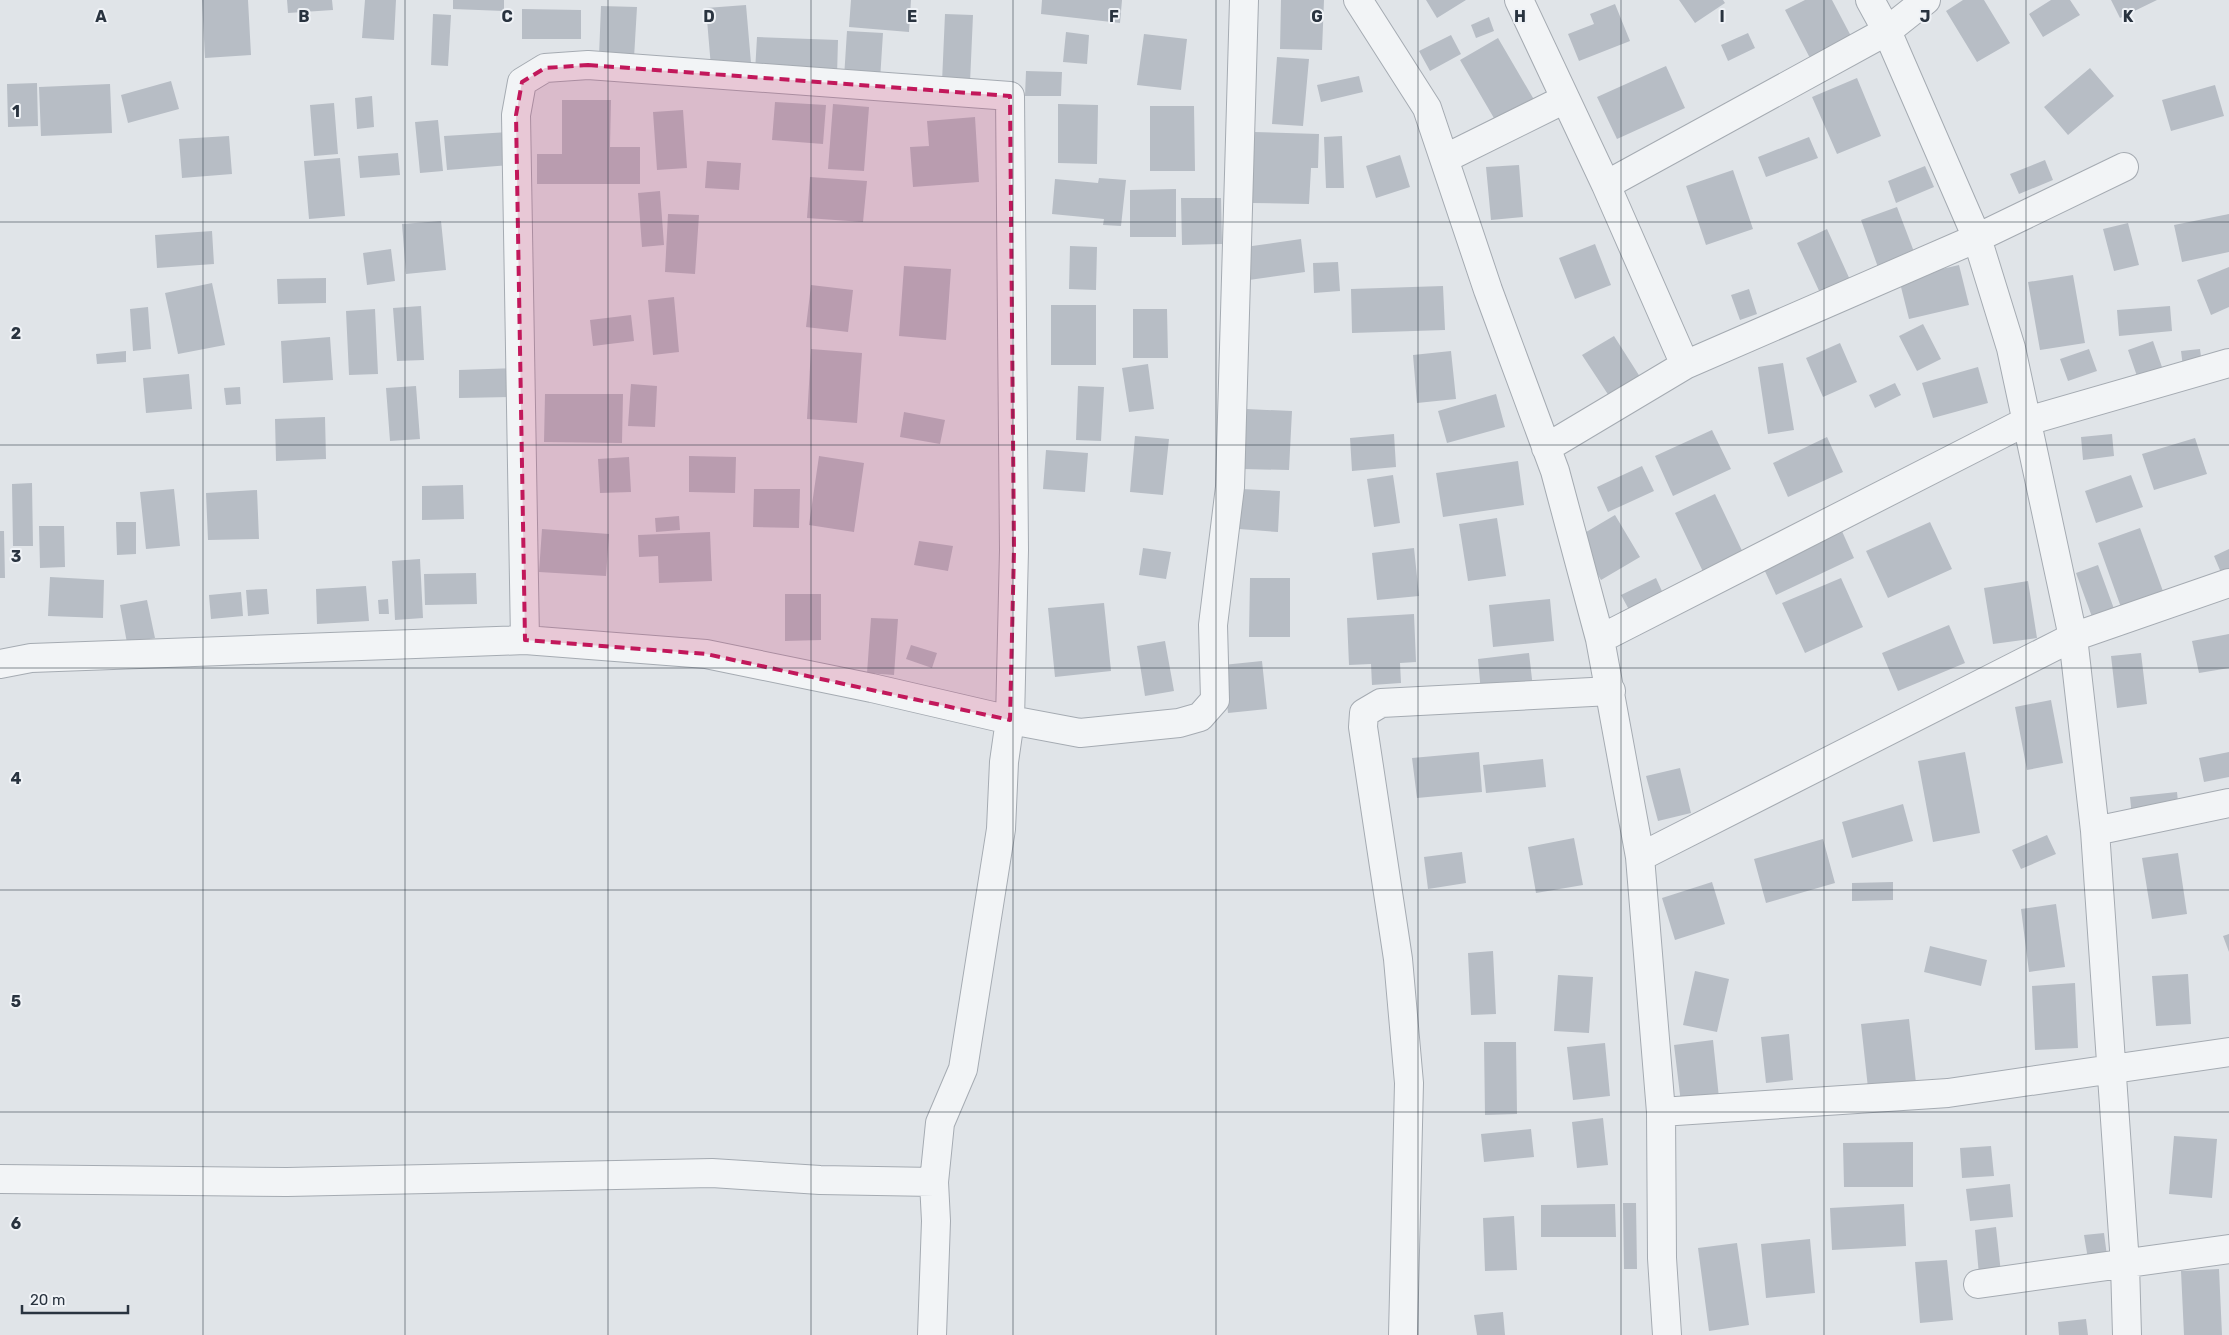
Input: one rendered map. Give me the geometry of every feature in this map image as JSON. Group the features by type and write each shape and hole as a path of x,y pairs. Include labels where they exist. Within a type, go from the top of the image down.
{"street":[{"path":"0,664 31,658 524,640 706,654 872,688 1010,720 1080,733 1179,723 1200,717 1214,700 1212,625 1230,487 1244,0"},
{"path":"1358,0 1427,108 1488,290 1546,448 1600,639 1640,857 1661,1112 1662,1258 1667,1335"},
{"path":"1519,0 1606,185 1685,365"},
{"path":"1870,0 1887,31 1977,238 2011,348 2073,638 2095,831 2110,1068 2126,1264 2127,1335"},
{"path":"1606,185 1887,31 1926,0"},
{"path":"524,640 516,115 522,82 544,68 588,65 1010,96 1014,550 1010,720 1004,762 1001,829 963,1070 940,1123 934,1182 936,1221 932,1335"},
{"path":"1444,159 1565,99"},
{"path":"1546,448 1685,365 1977,238 2124,167"},
{"path":"1600,639 2027,421 2229,363"},
{"path":"1640,857 2073,638 2229,582"},
{"path":"1403,1335 1408,1083 1398,960 1364,737 1364,713 1381,703 1611,691"},
{"path":"2095,831 2229,803"},
{"path":"1661,1112 1948,1093 2229,1052"},
{"path":"0,1179 287,1182 712,1173 820,1180 934,1182"},
{"path":"1978,1284 2229,1249"}],"highlighted area":[{"path":"588,65 1010,96 1014,550 1010,720 706,654 525,640 516,115 522,82 545,68"}],"building":[{"path":"202,0 248,0 251,55 205,58"},
{"path":"287,0 332,0 333,10 288,13"},
{"path":"365,0 396,0 394,40 362,38"},
{"path":"453,0 504,0 504,11 453,9"},
{"path":"851,0 911,0 909,32 849,27"},
{"path":"1042,0 1122,0 1120,23 1041,14"},
{"path":"1281,0 1324,0 1322,50 1280,49"},
{"path":"1426,0 1466,0 1437,18"},
{"path":"1679,0 1723,0 1725,3 1695,23"},
{"path":"1805,0 1832,0 1852,38 1811,60 1785,10"},
{"path":"1963,0 1984,0 2010,43 1977,62 1946,11"},
{"path":"2051,0 2070,0 2080,15 2043,37 2029,14"},
{"path":"2111,0 2157,0 2120,18"},
{"path":"1615,4 1630,41 1579,61 1568,34 1594,24 1590,14"},
{"path":"746,5 751,63 711,67 706,8"},
{"path":"601,6 637,7 634,58 599,56"},
{"path":"522,9 581,10 581,39 522,39"},
{"path":"433,14 451,15 448,66 431,65"},
{"path":"945,14 973,15 970,83 942,82"},
{"path":"1489,17 1494,31 1476,38 1471,25"},
{"path":"847,31 883,33 880,80 844,78"},
{"path":"1066,32 1089,35 1087,64 1063,62"},
{"path":"1748,33 1755,48 1728,61 1721,45"},
{"path":"1144,34 1187,39 1181,90 1137,85"},
{"path":"1451,35 1461,54 1430,71 1419,51"},
{"path":"757,37 838,40 837,76 755,72"},
{"path":"1498,38 1536,103 1498,125 1460,60"},
{"path":"1277,57 1309,59 1303,126 1272,124"},
{"path":"1666,66 1685,108 1617,139 1597,97"},
{"path":"2090,68 2114,96 2068,135 2044,107"},
{"path":"1026,71 1062,72 1061,96 1025,96"},
{"path":"1359,76 1363,92 1321,102 1317,85"},
{"path":"1857,78 1881,136 1837,154 1812,97"},
{"path":"171,81 179,109 128,123 121,95"},
{"path":"37,83 38,126 8,127 7,84"},
{"path":"110,84 112,133 41,136 39,87"},
{"path":"2215,85 2224,116 2171,131 2162,100"},
{"path":"372,96 374,127 357,129 355,98"},
{"path":"562,100 611,100 610,147 640,147 640,184 537,184 537,154 562,154"},
{"path":"775,102 826,105 823,144 772,140"},
{"path":"334,103 338,154 314,156 310,105"},
{"path":"833,104 869,107 864,171 828,169"},
{"path":"1058,104 1098,105 1097,164 1058,163"},
{"path":"1150,106 1194,106 1195,171 1150,171"},
{"path":"683,110 687,168 657,170 653,112"},
{"path":"975,117 979,182 913,187 910,147 929,146 927,121"},
{"path":"438,120 443,171 420,173 415,122"},
{"path":"509,132 511,165 447,170 444,136"},
{"path":"1254,132 1319,134 1318,168 1311,168 1309,204 1252,203"},
{"path":"229,136 232,174 182,178 179,139"},
{"path":"1342,136 1344,188 1326,188 1324,137"},
{"path":"1809,137 1818,158 1766,177 1758,157"},
{"path":"398,153 400,175 360,178 358,156"},
{"path":"1400,155 1410,187 1376,198 1366,166"},
{"path":"340,158 345,216 309,219 304,161"},
{"path":"2045,160 2053,180 2019,194 2010,174"},
{"path":"707,161 741,163 739,190 705,188"},
{"path":"1519,165 1523,217 1491,220 1486,167"},
{"path":"1925,166 1934,187 1896,203 1888,181"},
{"path":"1733,170 1753,229 1706,245 1686,186"},
{"path":"810,177 867,181 863,222 807,218"},
{"path":"1099,178 1126,180 1121,226 1103,225 1104,219 1052,214 1055,179 1098,183"},
{"path":"1176,189 1176,237 1130,237 1130,190"},
{"path":"660,191 664,245 642,247 638,193"},
{"path":"1181,198 1221,198 1222,244 1182,245"},
{"path":"1897,207 1916,257 1879,270 1861,220"},
{"path":"668,214 699,215 695,274 665,272"},
{"path":"2229,214 2229,252 2182,262 2174,225"},
{"path":"441,221 446,270 406,274 402,224"},
{"path":"2128,223 2139,265 2114,271 2103,229"},
{"path":"1827,229 1851,282 1821,295 1797,243"},
{"path":"212,231 214,264 157,268 155,235"},
{"path":"1301,239 1305,272 1249,280 1245,247"},
{"path":"1595,244 1611,285 1575,299 1559,258"},
{"path":"1070,246 1097,247 1096,290 1069,289"},
{"path":"391,249 395,281 367,285 363,253"},
{"path":"1338,262 1340,291 1314,293 1313,263"},
{"path":"1959,265 1969,305 1909,319 1899,279"},
{"path":"904,266 951,269 946,340 899,336"},
{"path":"2229,267 2229,307 2211,315 2197,280"},
{"path":"2073,275 2085,343 2040,350 2028,282"},
{"path":"326,278 326,303 278,304 277,279"},
{"path":"212,283 225,345 178,354 165,293"},
{"path":"811,285 853,290 848,332 806,327"},
{"path":"1443,286 1445,330 1352,333 1351,289"},
{"path":"1749,289 1757,314 1740,320 1731,295"},
{"path":"674,297 679,352 653,355 648,300"},
{"path":"1051,305 1096,305 1096,365 1051,365"},
{"path":"421,306 424,360 397,361 393,308"},
{"path":"2170,306 2172,331 2119,336 2117,310"},
{"path":"148,307 151,349 133,351 130,309"},
{"path":"375,309 378,374 349,375 346,311"},
{"path":"1133,309 1167,309 1168,358 1133,358"},
{"path":"631,315 634,341 593,346 590,320"},
{"path":"1923,324 1941,359 1917,371 1899,336"},
{"path":"1614,336 1642,380 1611,399 1582,355"},
{"path":"330,337 333,380 283,383 281,341"},
{"path":"2153,341 2163,370 2138,379 2128,350"},
{"path":"1840,343 1857,382 1823,397 1806,358"},
{"path":"811,349 862,353 857,423 807,419"},
{"path":"2089,349 2097,371 2068,381 2060,359"},
{"path":"2200,349 2202,364 2183,367 2181,351"},
{"path":"126,351 126,362 97,364 96,354"},
{"path":"1451,351 1456,399 1417,403 1413,355"},
{"path":"1783,363 1794,430 1768,434 1758,367"},
{"path":"1148,364 1154,409 1129,412 1122,368"},
{"path":"1978,367 1988,403 1933,418 1922,383"},
{"path":"515,368 516,397 459,398 459,370"},
{"path":"189,374 192,409 146,413 143,378"},
{"path":"1895,383 1901,395 1875,408 1869,395"},
{"path":"631,384 657,386 655,427 628,426"},
{"path":"416,386 420,439 390,441 386,388"},
{"path":"1078,386 1104,387 1101,441 1076,440"},
{"path":"240,387 241,404 226,405 224,388"},
{"path":"545,394 623,394 622,443 544,442"},
{"path":"1496,394 1505,427 1447,443 1438,411"},
{"path":"1246,409 1292,411 1289,470 1243,469"},
{"path":"904,412 945,420 940,444 900,437"},
{"path":"325,417 326,459 276,461 275,419"},
{"path":"1712,430 1731,469 1673,496 1655,456"},
{"path":"1394,434 1396,467 1352,471 1350,438"},
{"path":"2112,434 2114,456 2083,460 2081,437"},
{"path":"1135,436 1169,439 1163,495 1130,492"},
{"path":"1827,437 1843,472 1788,497 1773,463"},
{"path":"2195,438 2207,474 2154,490 2142,454"},
{"path":"1046,450 1088,453 1085,492 1043,489"},
{"path":"689,456 736,457 735,493 689,492"},
{"path":"819,456 864,463 854,532 809,525"},
{"path":"629,457 631,492 600,493 598,459"},
{"path":"1518,461 1524,505 1443,517 1436,473"},
{"path":"1642,466 1654,491 1608,512 1597,487"},
{"path":"1393,475 1400,523 1374,527 1367,479"},
{"path":"2131,475 2143,507 2096,523 2085,491"},
{"path":"32,483 33,546 13,546 12,484"},
{"path":"463,485 464,519 422,520 422,486"},
{"path":"174,489 180,546 146,549 140,492"},
{"path":"754,489 800,489 799,528 753,527"},
{"path":"1241,489 1280,491 1278,532 1239,529"},
{"path":"257,490 259,539 208,540 206,493"},
{"path":"1715,494 1746,559 1706,578 1675,513"},
{"path":"1615,515 1640,557 1601,580 1576,538"},
{"path":"679,516 680,530 656,532 655,518"},
{"path":"1497,518 1506,576 1468,581 1459,524"},
{"path":"116,522 136,522 136,554 117,555"},
{"path":"1930,522 1952,569 1888,598 1866,551"},
{"path":"39,526 64,526 65,567 40,568"},
{"path":"2140,528 2164,594 2122,610 2098,543"},
{"path":"542,529 609,534 606,576 539,572"},
{"path":"1841,529 1854,558 1776,595 1763,567"},
{"path":"0,531 4,531 5,578 0,578"},
{"path":"710,532 712,581 659,583 658,556 639,557 638,535"},
{"path":"919,541 953,546 948,571 914,565"},
{"path":"1143,548 1171,552 1166,579 1139,575"},
{"path":"1414,548 1419,596 1377,600 1372,553"},
{"path":"2229,549 2229,572 2222,575 2214,556"},
{"path":"420,559 423,618 395,620 392,561"},
{"path":"2098,565 2117,617 2095,625 2076,573"},
{"path":"476,573 477,604 425,605 424,574"},
{"path":"50,577 104,580 103,618 48,616"},
{"path":"1250,578 1290,578 1290,637 1249,637"},
{"path":"1656,578 1666,600 1633,617 1621,595"},
{"path":"1841,578 1863,627 1805,653 1782,603"},
{"path":"2028,581 2037,638 1993,644 1984,588"},
{"path":"366,586 369,621 317,624 316,589"},
{"path":"267,589 269,614 248,616 246,590"},
{"path":"241,592 243,616 211,619 209,595"},
{"path":"785,594 821,594 821,640 785,641"},
{"path":"388,599 389,614 379,614 378,600"},
{"path":"1550,599 1554,641 1493,647 1489,605"},
{"path":"147,600 155,638 127,643 120,605"},
{"path":"1104,603 1111,671 1055,677 1048,608"},
{"path":"1414,614 1416,662 1400,663 1401,683 1372,685 1371,664 1349,665 1347,618"},
{"path":"871,618 898,619 894,675 867,673"},
{"path":"1949,625 1965,663 1898,691 1882,653"},
{"path":"2229,634 2229,668 2199,673 2192,641"},
{"path":"1165,641 1174,691 1145,696 1137,646"},
{"path":"911,645 937,653 932,668 906,659"},
{"path":"1529,653 1533,688 1481,693 1478,659"},
{"path":"2141,653 2147,704 2117,708 2111,656"},
{"path":"1262,661 1267,709 1228,713 1223,665"},
{"path":"2051,700 2063,763 2027,770 2015,707"},
{"path":"1479,752 1482,792 1417,798 1412,758"},
{"path":"1965,752 1980,833 1933,842 1918,761"},
{"path":"2229,752 2229,777 2204,782 2199,758"},
{"path":"1543,759 1546,787 1486,793 1483,765"},
{"path":"1680,768 1691,813 1658,821 1646,776"},
{"path":"2177,792 2179,812 2132,817 2130,797"},
{"path":"1903,804 1913,841 1852,858 1842,822"},
{"path":"2047,835 2056,854 2021,869 2012,850"},
{"path":"1574,838 1583,885 1536,893 1528,847"},
{"path":"1823,839 1835,883 1766,903 1754,859"},
{"path":"1462,852 1466,883 1428,889 1424,857"},
{"path":"2178,853 2187,914 2152,919 2142,858"},
{"path":"1712,882 1725,924 1675,940 1662,898"},
{"path":"1893,882 1893,900 1852,901 1852,883"},
{"path":"2056,904 2065,967 2029,972 2021,909"},
{"path":"2229,934 2229,952 2223,936"},
{"path":"1930,946 1987,960 1981,986 1924,972"},
{"path":"1493,951 1496,1014 1471,1015 1468,953"},
{"path":"1695,971 1729,979 1717,1032 1683,1025"},
{"path":"2188,974 2191,1024 2156,1026 2152,976"},
{"path":"1558,975 1593,977 1589,1033 1554,1031"},
{"path":"2075,983 2078,1048 2035,1050 2032,986"},
{"path":"1909,1019 1916,1083 1868,1088 1861,1024"},
{"path":"1789,1034 1793,1080 1766,1083 1761,1037"},
{"path":"1713,1040 1719,1098 1681,1103 1674,1045"},
{"path":"1484,1042 1516,1042 1517,1114 1485,1115"},
{"path":"1605,1043 1610,1096 1573,1100 1567,1047"},
{"path":"1603,1118 1608,1165 1577,1168 1572,1122"},
{"path":"1531,1129 1534,1157 1484,1162 1481,1134"},
{"path":"2174,1136 2217,1139 2212,1198 2169,1194"},
{"path":"1913,1142 1913,1187 1844,1187 1843,1143"},
{"path":"1991,1146 1994,1176 1962,1178 1960,1148"},
{"path":"2010,1184 2013,1217 1970,1221 1966,1189"},
{"path":"1623,1203 1636,1203 1637,1269 1624,1269"},
{"path":"1615,1204 1616,1237 1541,1237 1541,1205"},
{"path":"1904,1204 1906,1246 1832,1250 1830,1208"},
{"path":"1514,1216 1517,1270 1485,1271 1483,1218"},
{"path":"1996,1227 2001,1273 1979,1275 1975,1230"},
{"path":"2104,1233 2107,1256 2088,1259 2084,1235"},
{"path":"1810,1239 1815,1293 1766,1298 1761,1244"},
{"path":"1737,1243 1749,1325 1709,1331 1698,1248"},
{"path":"1947,1260 1953,1320 1920,1323 1915,1262"},
{"path":"2219,1269 2222,1335 2184,1335 2181,1271"},
{"path":"1503,1312 1505,1335 1477,1335 1474,1315"},
{"path":"2086,1319 2088,1335 2059,1335 2058,1322"}]}
